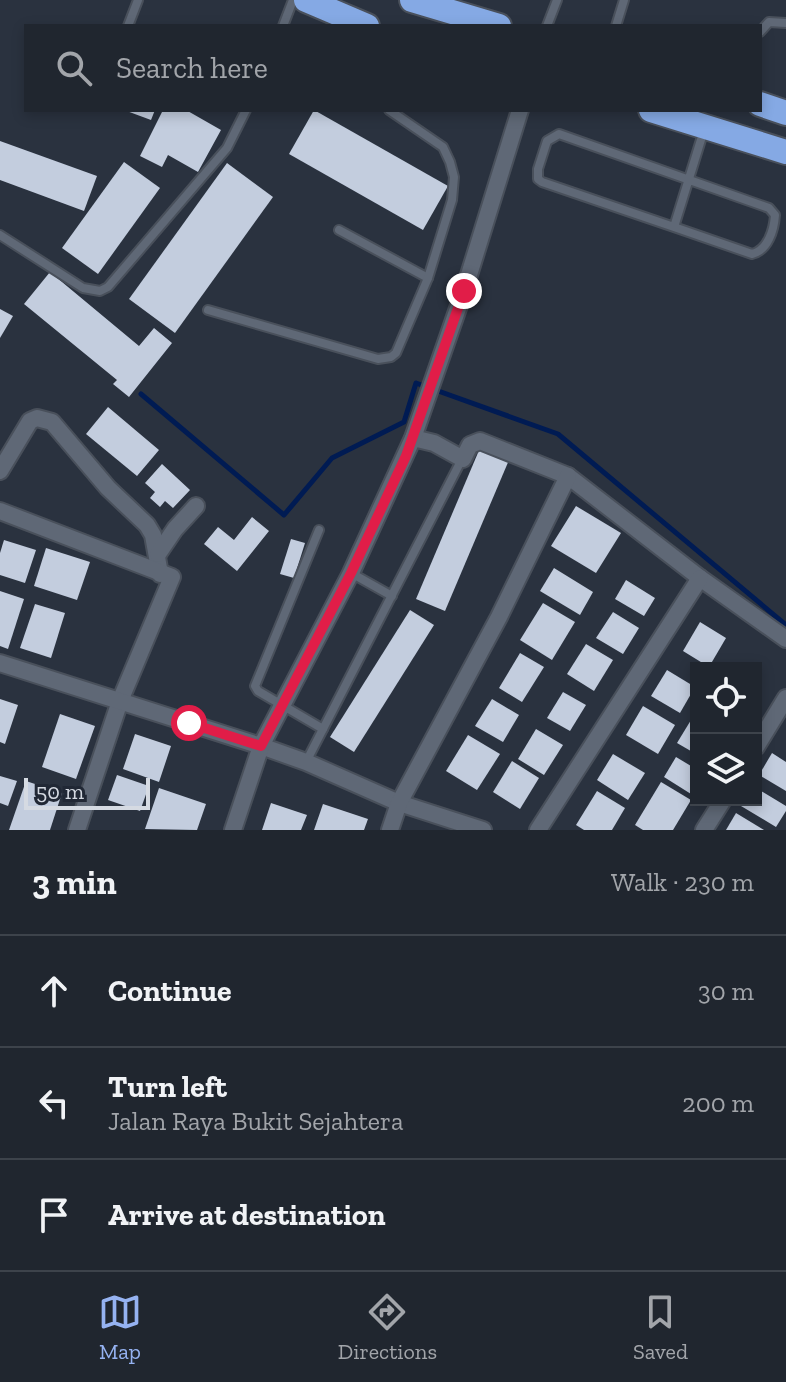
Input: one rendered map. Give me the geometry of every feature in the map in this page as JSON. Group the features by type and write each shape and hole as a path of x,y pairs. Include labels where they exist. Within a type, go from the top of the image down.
{"highway":[{"path":"306,0 360,24"},
{"path":"412,0 492,24"},
{"path":"762,105 786,113"},
{"path":"657,112 786,152"}],"street":[{"path":"233,830 261,746 351,573 415,433 464,291 519,112"},
{"path":"0,471 30,421 44,418 52,422 108,488 147,525 153,535 160,574"},
{"path":"415,433 463,459 470,445 480,441 568,476 700,578 786,639"},
{"path":"390,830 399,803 499,617 568,476"},
{"path":"158,554 196,506"},
{"path":"0,511 172,577 120,701 77,830"},
{"path":"538,830 700,578"},
{"path":"0,663 261,746 399,803 483,830"},
{"path":"762,737 786,698"},
{"path":"704,830 719,806"}],"lane":[{"path":"129,24 138,0"},
{"path":"284,24 293,0"},
{"path":"548,24 557,0"},
{"path":"617,24 624,0"},
{"path":"762,30 769,22 786,23"},
{"path":"0,235 83,288 100,291 108,287 227,148 245,112"},
{"path":"208,310 378,359 396,353 428,278 452,200 454,177 443,147 392,112"},
{"path":"674,227 705,127"},
{"path":"559,134 689,178 769,208 775,219 766,245 758,253 752,254 542,182 538,179 538,169 547,141 559,134"},
{"path":"339,230 428,278"},
{"path":"306,762 463,459"},
{"path":"319,530 255,683 258,691 323,729"},
{"path":"351,573 392,596"}],"building":[{"path":"129,112 154,112 151,120"},
{"path":"162,112 190,112 221,130 198,172 168,155 162,167 140,156"},
{"path":"313,112 318,112 448,186 423,230 289,154"},
{"path":"0,141 97,176 84,211 0,180"},
{"path":"124,162 160,188 98,274 62,248"},
{"path":"227,163 273,197 175,333 129,299"},
{"path":"50,272 139,346 154,328 172,343 129,397 113,384 117,380 24,304"},
{"path":"0,309 13,316 0,338"},
{"path":"108,407 159,450 137,476 86,434"},
{"path":"480,448 509,460 445,611 416,599"},
{"path":"162,464 190,490 173,508 165,501 160,507 150,498 155,492 145,483"},
{"path":"576,506 621,533 596,573 551,546"},
{"path":"252,517 269,531 237,571 204,544 218,527 234,540"},
{"path":"291,539 305,543 294,578 280,574"},
{"path":"4,540 36,550 25,583 0,575 0,553"},
{"path":"46,548 90,562 77,600 34,586"},
{"path":"554,568 593,592 580,615 540,591"},
{"path":"626,580 655,598 644,616 615,599"},
{"path":"0,591 24,599 8,649 0,646"},
{"path":"543,603 575,622 552,660 520,640"},
{"path":"35,604 65,613 51,658 20,648"},
{"path":"410,610 434,625 354,752 330,737"},
{"path":"613,612 639,628 623,654 596,638"},
{"path":"700,622 726,638 712,662 701,662 683,651"},
{"path":"586,644 613,660 594,691 567,674"},
{"path":"520,653 544,667 522,702 499,688"},
{"path":"667,670 690,684 690,696 680,713 651,696"},
{"path":"563,692 586,705 570,731 547,718"},
{"path":"0,699 18,705 5,744 0,742"},
{"path":"492,699 519,715 503,742 475,726"},
{"path":"643,706 675,725 658,754 626,735"},
{"path":"60,714 95,726 76,779 42,767"},
{"path":"690,722 690,751 677,743"},
{"path":"536,729 563,745 544,775 518,759"},
{"path":"135,734 171,746 159,782 123,769"},
{"path":"468,735 500,754 477,790 446,771"},
{"path":"772,753 786,762 786,791 762,777 762,770"},
{"path":"613,754 645,773 628,800 597,780"},
{"path":"676,757 690,765 690,793 664,777"},
{"path":"512,761 539,778 520,809 493,792"},
{"path":"117,775 149,786 140,811 108,800"},
{"path":"0,776 17,781 8,806 0,803"},
{"path":"26,781 62,793 50,830 9,830"},
{"path":"661,782 690,799 673,830 643,830 635,825"},
{"path":"159,788 206,804 197,830 145,829"},
{"path":"597,791 625,808 612,830 584,830 576,825"},
{"path":"762,792 786,806 776,827 741,806 762,806"},
{"path":"271,803 307,815 301,830 262,830"},
{"path":"323,804 368,819 364,830 314,830"},
{"path":"736,813 764,830 726,830"}],"waterway":[{"path":"141,394 284,515 332,458 404,422 416,383 558,434 786,625"}],"route":[{"path":"189,723 261,746 351,573 406,456 464,291"}]}
